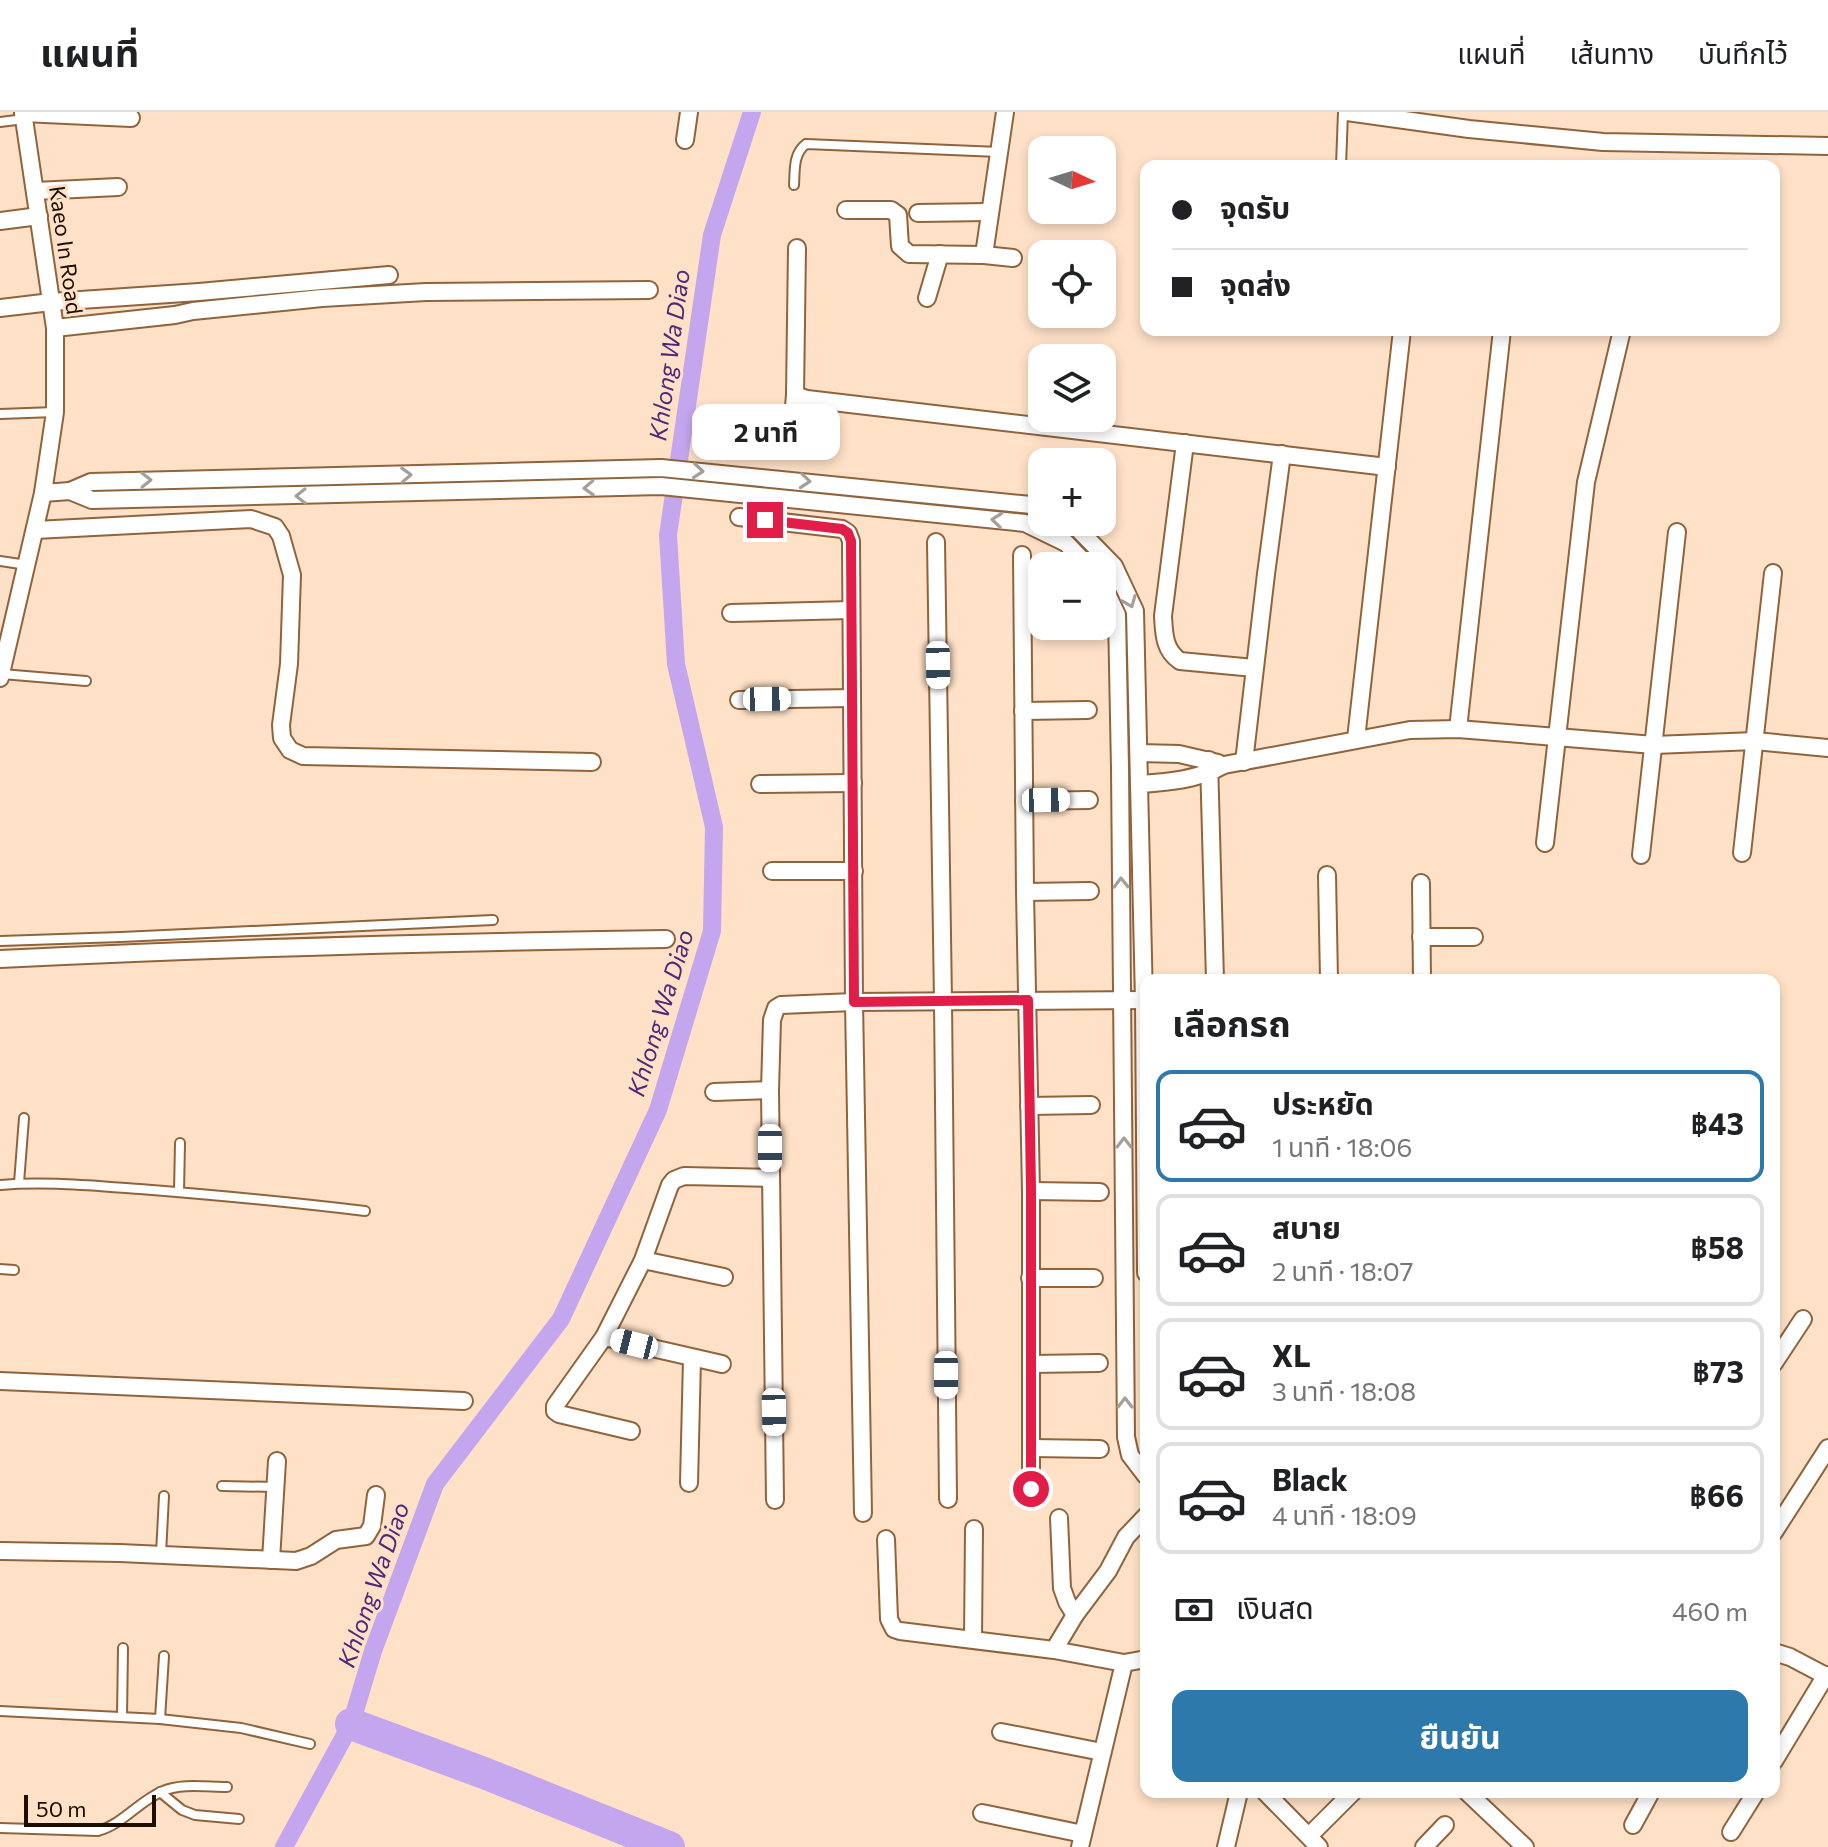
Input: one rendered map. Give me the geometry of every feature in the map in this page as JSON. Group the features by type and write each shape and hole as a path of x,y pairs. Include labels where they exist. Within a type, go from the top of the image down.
{"street":[{"path":"685,140 689,112"},
{"path":"984,255 1005,112"},
{"path":"1345,112 1469,129 1603,142 1828,146"},
{"path":"23,115 131,118"},
{"name":"Kaeo In Road","path":"1,676 43,493 55,412 55,328 23,115"},
{"path":"35,191 118,187"},
{"path":"846,210 891,210 898,215 900,246 909,254 1013,258"},
{"path":"918,213 989,212"},
{"path":"0,221 39,216"},
{"path":"792,429 797,248"},
{"path":"927,298 940,254"},
{"path":"0,308 389,275"},
{"path":"55,328 337,297 426,292 649,290"},
{"path":"1356,739 1401,336"},
{"path":"1458,729 1501,336"},
{"path":"1545,843 1586,482 1621,336"},
{"path":"795,395 807,399 1387,467"},
{"path":"1185,443 1163,616 1168,650 1180,661 1254,668"},
{"path":"1244,762 1282,454"},
{"path":"43,493 70,491 91,482 665,468 1028,505"},
{"path":"664,486 665,468"},
{"path":"729,492 732,474"},
{"path":"374,476 375,494"},
{"path":"70,491 92,500 664,486 1025,523 1066,543 1075,552"},
{"path":"888,508 890,489"},
{"path":"739,517 842,529 851,541 854,1002 863,1513"},
{"path":"35,530 251,519 275,527 281,536 292,575 289,664 282,738 290,750 303,756 592,762"},
{"path":"1641,855 1677,532"},
{"path":"1085,536 1114,566 1135,611 1143,974"},
{"path":"936,542 948,1499"},
{"path":"1022,555 1031,1191 1031,1489"},
{"path":"1742,853 1773,573"},
{"path":"731,613 851,610"},
{"path":"1116,613 1126,1437 1130,1455 1140,1468"},
{"path":"1023,619 1028,619"},
{"path":"739,700 852,698"},
{"path":"1023,711 1088,710"},
{"path":"1120,768 1139,768 1182,780 1214,766 1410,730 1458,729 1654,745 1755,741 1828,748"},
{"path":"1139,768 1179,754 1214,766"},
{"path":"1214,766 1215,974"},
{"path":"760,784 853,783"},
{"path":"1024,801 1089,800"},
{"path":"772,871 854,871"},
{"path":"1327,875 1329,974"},
{"path":"1421,883 1422,974"},
{"path":"1025,892 1090,891"},
{"path":"1421,937 1474,937"},
{"path":"0,959 481,941 666,939"},
{"path":"775,1500 770,1090 772,1020 776,1008 781,1005 854,1002 1140,1000"},
{"path":"714,1092 770,1090"},
{"path":"1029,1106 1091,1105"},
{"path":"631,1431 555,1411 558,1402 604,1337 643,1260 670,1185 684,1176 770,1178"},
{"path":"1031,1191 1100,1192"},
{"path":"643,1260 724,1277"},
{"path":"1030,1278 1094,1278"},
{"path":"1780,1354 1803,1319"},
{"path":"604,1337 722,1364"},
{"path":"689,1483 692,1359"},
{"path":"1032,1364 1099,1363"},
{"path":"0,1381 464,1401"},
{"path":"1031,1448 1100,1449"},
{"path":"1780,1523 1828,1448"},
{"path":"271,1560 277,1461"},
{"path":"0,1551 296,1561 311,1556 336,1540 366,1536 372,1526 376,1495"},
{"path":"1059,1518 1062,1588 1075,1615"},
{"path":"1054,1650 1075,1615 1108,1571 1126,1537 1140,1522"},
{"path":"973,1639 974,1529"},
{"path":"886,1539 889,1619 891,1625 900,1631 1054,1650 1124,1663 1140,1660"},
{"path":"1780,1654 1827,1676 1780,1751"},
{"path":"982,1813 1081,1841 1124,1663"},
{"path":"1001,1732 1102,1752"},
{"path":"1226,1847 1238,1798"},
{"path":"1271,1798 1314,1842 1348,1798"},
{"path":"1473,1798 1525,1847"},
{"path":"1633,1825 1648,1798"},
{"path":"1731,1832 1752,1798"},
{"path":"1424,1847 1445,1825"}],"lane":[{"path":"1341,160 1345,112"},
{"path":"0,122 23,115"},
{"path":"794,185 796,157 806,144 999,152"},
{"path":"0,414 55,412"},
{"path":"0,561 27,565"},
{"path":"1,676 86,681"},
{"path":"0,941 493,920"},
{"path":"19,1183 24,1118"},
{"path":"179,1192 180,1143"},
{"path":"0,1185 75,1184 365,1211"},
{"path":"0,1269 14,1270"},
{"path":"222,1486 275,1487"},
{"path":"161,1555 164,1496"},
{"path":"122,1717 123,1648"},
{"path":"160,1719 164,1656"},
{"path":"0,1711 160,1719 241,1728 310,1744"},
{"path":"0,1828 98,1831 111,1827 160,1792 172,1788 227,1787"},
{"path":"160,1792 182,1810 195,1815 239,1819"}],"waterway":[{"name":"Khlong Wa Diao","path":"284,1847 351,1724 373,1651 435,1484 561,1319 658,1110 712,931 714,827 676,664 668,535 712,235 752,112"},
{"path":"351,1724 669,1847"}],"route":[{"path":"765,520 842,529 851,541 854,1002 1028,1000 1031,1489"}]}
